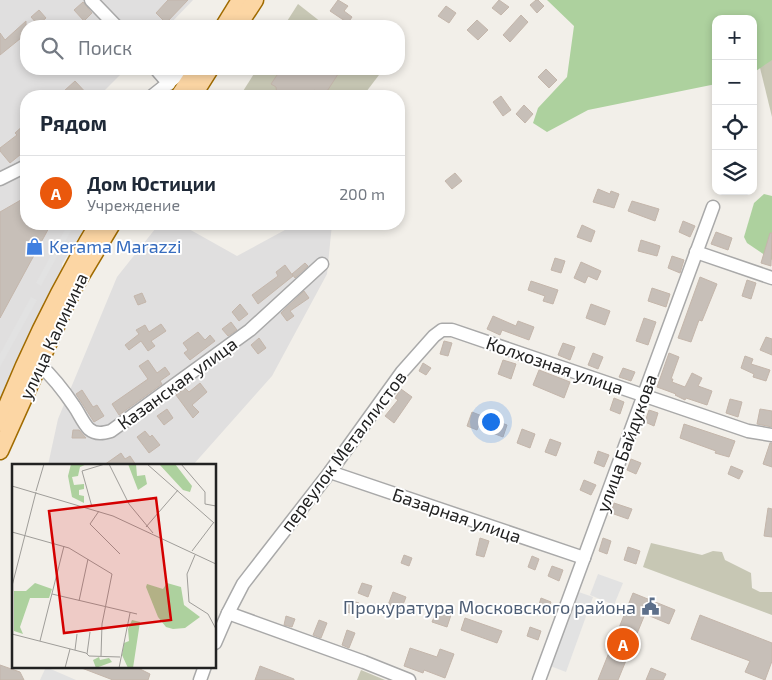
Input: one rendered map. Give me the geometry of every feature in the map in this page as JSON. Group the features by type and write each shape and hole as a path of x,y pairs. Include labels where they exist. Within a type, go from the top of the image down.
{"main road":[{"path":"228,20 240,0"},
{"path":"242,20 255,0"},
{"path":"174,90 190,75"},
{"path":"197,90 206,75"},
{"name":"улица Калинина","path":"2,413 64,283 95,230"},
{"name":"улица Калинина","path":"0,451 76,284 108,230"}],"street":[{"path":"90,0 110,20"},
{"path":"161,75 174,90 183,75"},
{"path":"0,178 20,169"},
{"name":"улица Байдукова","path":"539,680 713,207"},
{"path":"696,252 772,278"},
{"name":"Казанская улица","path":"39,364 61,388 89,429 95,433 111,431 250,330 322,264"},
{"name":"переулок Металлистов","path":"216,641 243,584 330,472 402,372 434,336 442,330 452,330"},
{"name":"Колхозная улица","path":"452,330 748,431 772,435"},
{"name":"Базарная улица","path":"330,472 584,558"},
{"path":"228,613 409,680"},
{"path":"200,680 205,668"}],"shaded area":[{"path":"0,0 193,0 174,20 20,20 20,75 120,75 105,90 20,90 20,230 83,230 62,264 62,272 6,393 0,401"},
{"path":"772,0 772,117 757,55 757,15"},
{"path":"298,4 318,20 288,20"},
{"path":"253,75 379,75 368,90 244,90"},
{"path":"65,230 71,230 41,286 36,283"},
{"path":"154,230 191,230 237,256 285,230 331,230 327,274 272,376 194,464 48,464 58,419 117,277"},
{"path":"31,297 37,300 0,367 0,354"},
{"path":"651,543 702,555 713,551 722,552 725,560 751,573 752,588 760,592 772,592 772,615 643,567"},
{"path":"598,574 623,583 614,605 590,595"},
{"path":"573,590 593,597 566,672 545,664"},
{"path":"46,668 48,668 76,680 40,680"},
{"path":"361,670 385,680 357,680"}],"green space":[{"path":"547,0 772,0 772,60 757,70 757,15 712,15 712,85 588,110 547,132 533,123 538,108 567,77 574,26"},
{"path":"764,194 772,196 772,260 747,243 744,237 754,203"}],"building":[{"path":"168,0 188,0 169,20 163,20 156,13"},
{"path":"338,0 348,6 344,11 352,17 350,20 344,20 330,11"},
{"path":"499,0 509,7 501,15 492,8"},
{"path":"536,0 544,6 537,13 530,5"},
{"path":"83,2 92,13 83,20 74,10"},
{"path":"446,6 456,13 449,23 438,16"},
{"path":"39,10 46,18 44,20 34,20 31,17"},
{"path":"521,15 528,22 510,42 503,35"},
{"path":"477,20 488,30 478,40 467,30"},
{"path":"20,26 20,39 0,55 0,33 5,40"},
{"path":"546,69 557,80 549,88 538,77"},
{"path":"277,75 337,75 328,90 276,90 276,87 271,84"},
{"path":"75,81 83,90 65,90"},
{"path":"501,96 511,110 503,116 493,102"},
{"path":"524,105 533,114 525,123 516,114"},
{"path":"20,128 20,155 10,163 0,151 0,148 17,135 15,133"},
{"path":"455,173 462,181 452,189 445,181"},
{"path":"598,189 610,194 611,191 619,194 614,208 593,202"},
{"path":"20,200 20,230 48,230 0,318 0,212"},
{"path":"632,201 659,209 655,221 628,211"},
{"path":"683,221 695,226 690,237 679,232"},
{"path":"582,225 595,231 591,242 577,237"},
{"path":"716,232 732,238 728,250 711,244"},
{"path":"770,233 772,233 771,266 761,263"},
{"path":"641,240 660,246 657,256 638,251"},
{"path":"672,256 684,260 680,273 668,268"},
{"path":"555,258 565,261 561,273 551,270"},
{"path":"581,262 601,271 597,280 588,276 585,283 574,278"},
{"path":"305,263 308,266 295,278 292,274"},
{"path":"285,265 293,276 258,304 252,295 278,276 276,272"},
{"path":"700,277 717,284 702,321 699,320 691,342 678,338"},
{"path":"747,280 756,283 751,299 742,296"},
{"path":"531,281 558,290 553,304 543,301 545,296 528,290"},
{"path":"652,288 670,294 666,307 648,301"},
{"path":"304,291 309,298 290,311 294,316 287,321 281,313"},
{"path":"142,293 146,302 138,305 134,296"},
{"path":"240,304 248,314 239,321 232,312"},
{"path":"591,304 610,311 605,325 586,318"},
{"path":"493,316 516,326 518,321 534,327 529,340 502,330 500,335 487,329"},
{"path":"644,318 656,322 648,345 636,341"},
{"path":"231,322 237,330 228,336 222,329"},
{"path":"161,324 166,331 151,341 155,346 148,351 141,341 129,350 125,345 139,334 136,330 145,325 149,332"},
{"path":"198,332 205,340 210,335 215,341 190,360 184,353 188,350 183,343"},
{"path":"766,337 772,339 772,355 760,350"},
{"path":"259,338 266,348 258,354 251,345"},
{"path":"444,341 452,343 448,356 440,354"},
{"path":"563,343 575,347 570,360 558,355"},
{"path":"593,353 603,357 598,369 588,365"},
{"path":"669,353 679,357 671,379 673,379 672,382 685,387 692,373 702,378 698,386 712,391 707,405 686,398 685,400 676,394 657,387"},
{"path":"745,356 753,359 751,364 770,370 766,381 753,377 754,374 741,368"},
{"path":"148,360 157,373 165,367 170,374 160,381 162,384 119,415 112,404 148,379 139,366"},
{"path":"503,360 516,364 511,379 498,374"},
{"path":"423,363 431,368 426,375 419,371"},
{"path":"623,368 635,372 631,381 619,377"},
{"path":"539,370 570,382 564,398 533,385"},
{"path":"200,383 207,392 192,405 199,412 193,418 176,395 185,388 189,392"},
{"path":"401,389 412,397 394,423 385,416 398,400 395,398"},
{"path":"82,390 93,407 97,405 104,416 94,422 76,394"},
{"path":"614,398 624,402 620,414 610,410"},
{"path":"730,399 742,402 738,417 726,413"},
{"path":"167,409 173,418 164,425 157,416"},
{"path":"760,409 772,411 772,427 757,424"},
{"path":"649,410 658,413 654,426 645,422"},
{"path":"472,412 482,416 477,430 467,426"},
{"path":"494,420 507,425 503,437 490,432"},
{"path":"684,424 735,441 729,457 680,438"},
{"path":"522,429 535,434 530,448 517,443"},
{"path":"73,430 79,430 86,438 72,438"},
{"path":"145,431 150,437 152,435 160,445 149,453 137,437"},
{"path":"550,439 561,443 556,456 545,452"},
{"path":"770,443 772,443 772,467 763,464"},
{"path":"598,451 609,455 604,467 594,463"},
{"path":"121,453 125,459 130,456 135,464 105,464"},
{"path":"631,459 641,463 636,474 627,470"},
{"path":"731,466 743,471 739,479 728,474"},
{"path":"584,480 596,485 591,495 580,490"},
{"path":"614,503 632,509 628,519 611,513"},
{"path":"768,508 772,509 772,537 764,536"},
{"path":"480,538 489,541 484,557 476,555"},
{"path":"603,538 611,541 607,554 599,551"},
{"path":"628,547 640,551 636,564 624,560"},
{"path":"404,555 412,558 409,566 401,563"},
{"path":"532,556 539,559 535,570 528,567"},
{"path":"552,566 563,570 559,581 548,576"},
{"path":"362,583 372,586 368,597 358,593"},
{"path":"393,592 406,597 401,610 388,605"},
{"path":"633,593 675,610 669,624 645,614 618,680 598,680"},
{"path":"541,598 551,602 547,611 538,608"},
{"path":"348,600 359,603 356,615 344,611"},
{"path":"437,610 451,615 447,627 432,622"},
{"path":"700,615 772,643 772,661 765,680 745,672 750,661 691,639"},
{"path":"286,616 295,619 292,627 284,625"},
{"path":"465,618 502,631 497,643 461,630"},
{"path":"319,620 327,623 321,638 313,635"},
{"path":"530,627 541,631 538,640 527,636"},
{"path":"347,630 355,633 349,648 342,645"},
{"path":"410,648 437,657 440,649 454,654 445,678 424,670 423,673 404,666"},
{"path":"0,665 20,672 24,680 0,680"},
{"path":"260,666 294,679 294,680 255,680"},
{"path":"82,668 138,668 150,674 148,680 113,680"},
{"path":"651,668 666,674 663,680 646,680"}],"place":[{"name":"Kerama Marazzi","path":"35,246"},
{"name":"Прокуратура Московского района","path":"650,607"},
{"name":"Дом Юстиции","path":"623,644"}]}
